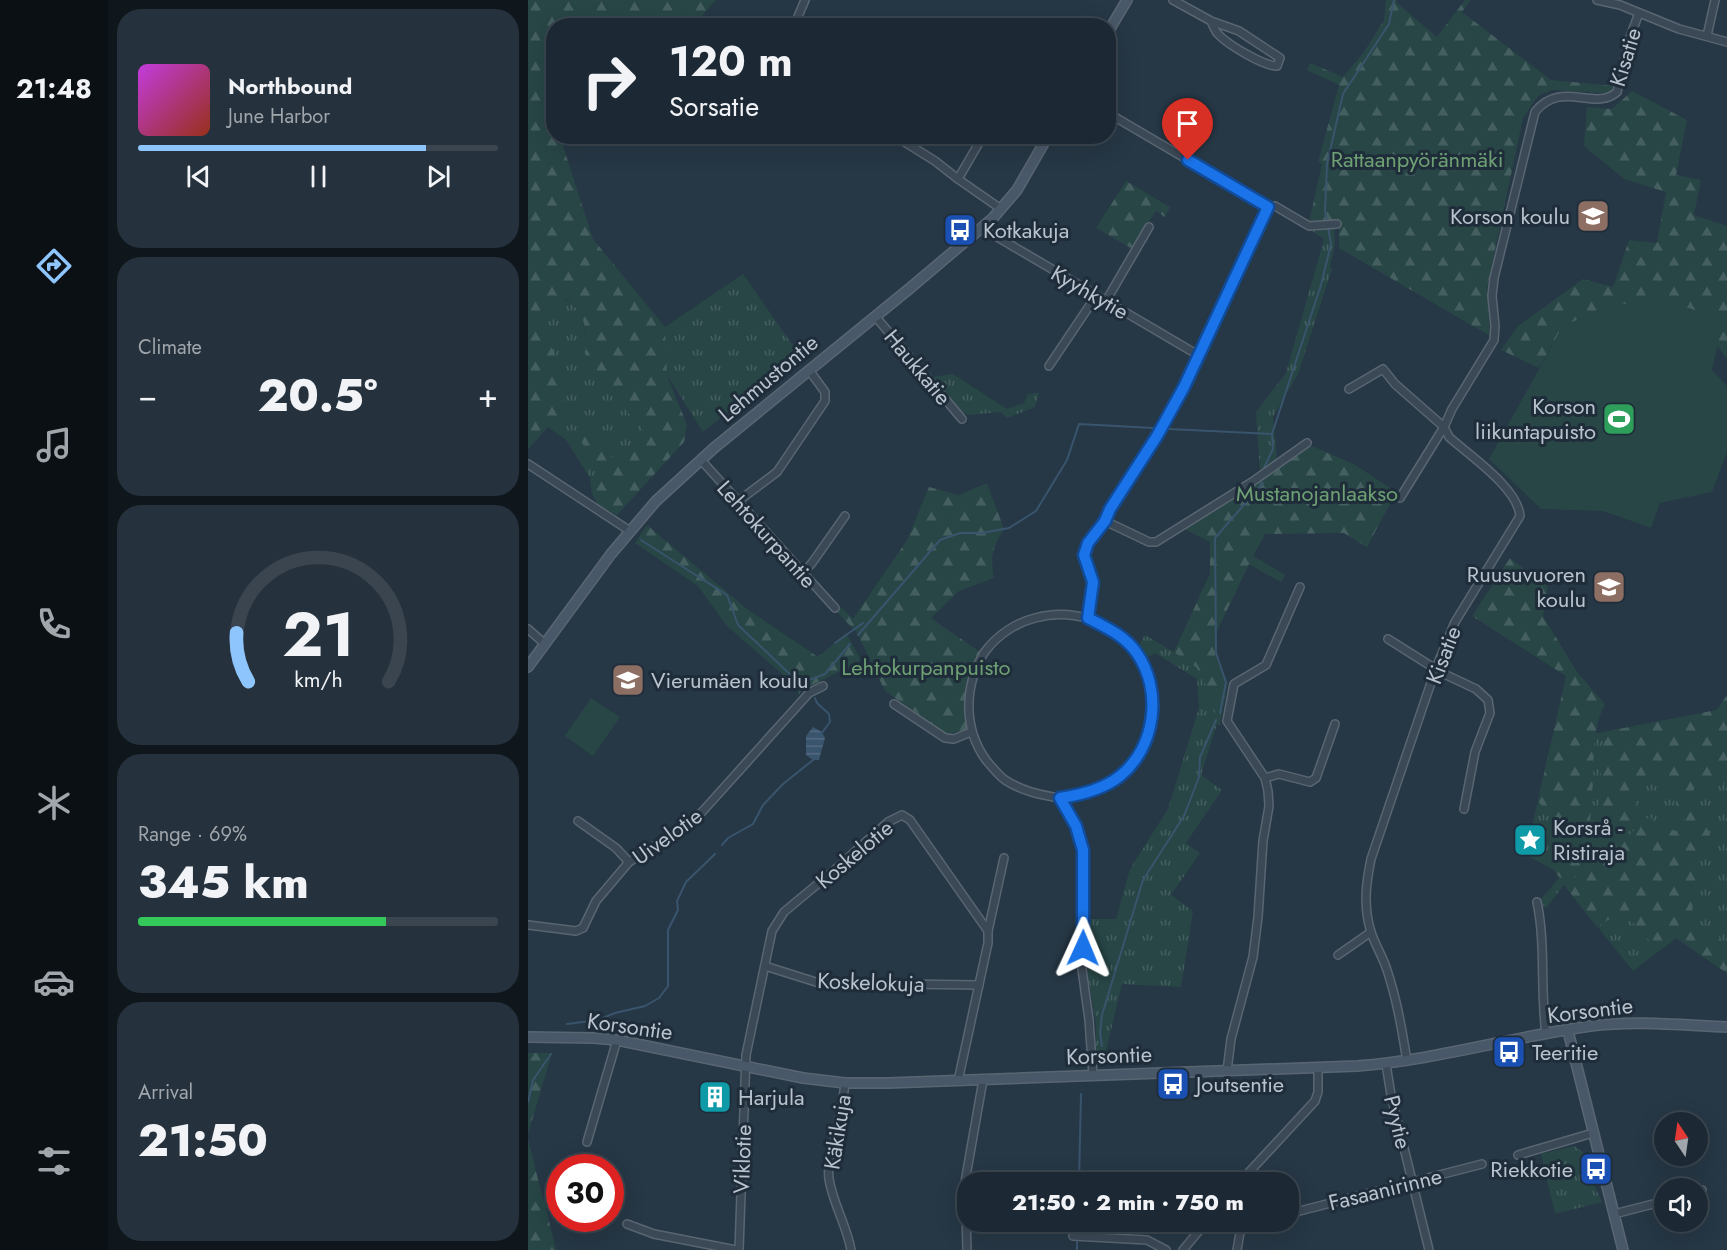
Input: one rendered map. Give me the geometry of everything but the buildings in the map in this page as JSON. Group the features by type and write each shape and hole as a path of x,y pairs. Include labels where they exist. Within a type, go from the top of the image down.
{"main road":[{"path":"1116,19 1127,0"},
{"name":"Lehmustontie","path":"528,666 630,531 656,501 700,460 982,228 1017,190 1043,144"},
{"name":"Korsontie","path":"528,1037 617,1040 803,1078 845,1083 958,1081 1386,1064 1590,1026 1634,1022 1727,1027"},
{"path":"1568,1030 1623,1250"}],"street":[{"path":"797,18 805,0"},
{"path":"1173,0 1211,21 1239,31 1280,58 1277,66 1269,66 1226,40 1218,33 1211,21"},
{"path":"1597,0 1620,5 1679,29 1727,42"},
{"path":"1707,36 1715,0"},
{"name":"Kisatie","path":"1407,1061 1393,991 1387,969 1371,932 1365,904 1371,859 1436,668 1463,607 1520,516 1516,500 1508,489 1449,437 1444,427 1452,409 1494,340 1494,278 1535,112 1547,100 1559,96 1612,97 1617,92 1630,38 1639,13"},
{"path":"1116,118 1268,207 1275,206 1309,226 1336,224"},
{"path":"907,144 1001,209"},
{"path":"958,179 978,144"},
{"path":"1088,618 1093,582 1084,555 1095,532 1105,521 1110,509 1157,436 1268,207"},
{"path":"1106,301 1149,227"},
{"name":"Kyyhkytie","path":"982,228 1198,355"},
{"path":"1048,366 1096,297"},
{"name":"Haukkatie","path":"875,316 962,419"},
{"path":"1349,389 1383,369 1395,384 1444,427 1400,498"},
{"path":"737,502 777,472 825,401 825,392 809,370"},
{"path":"1105,521 1149,542 1156,542 1252,482 1307,443"},
{"name":"Lehtokurpantie","path":"700,460 835,608"},
{"path":"528,464 630,531"},
{"path":"802,573 812,564 845,516"},
{"path":"1227,1071 1231,1040 1256,939 1263,841 1269,806 1265,778 1227,721 1229,705 1234,684 1266,665 1300,587"},
{"path":"1064,614 1088,618 1118,634 1136,651 1149,682 1154,705 1145,741 1136,760 1121,776 1110,783 1074,796 1060,798 1035,794 1003,778 979,749 972,732 969,714 969,688 978,664 989,646 1023,621 1064,614"},
{"path":"528,629 545,644"},
{"path":"1388,639 1476,689 1488,700 1490,713 1475,752 1464,808"},
{"name":"Uivelotie","path":"528,925 576,930 583,928 596,902 629,862 688,824 702,812 809,693 823,686"},
{"path":"894,704 945,738 954,739 972,732"},
{"path":"1265,778 1279,774 1310,782 1316,778 1335,724"},
{"path":"1060,798 1076,826 1083,850 1082,969 1093,1075"},
{"name":"Koskelotie","path":"746,1067 746,1055 772,931 777,921 784,912 888,822 902,815 910,820 987,931"},
{"path":"578,821 616,848 629,862"},
{"path":"958,1081 988,943 987,931 1004,858"},
{"path":"1537,902 1541,920 1541,981 1546,1034"},
{"path":"1338,955 1371,932"},
{"name":"Koskelokuja","path":"765,966 819,983 979,986"},
{"path":"587,1142 617,1040"},
{"name":"Pyytie","path":"1386,1064 1429,1250"},
{"name":"Viklotie","path":"737,1250 746,1067"},
{"path":"1249,1172 1315,1101 1318,1092 1318,1068"},
{"path":"967,1250 965,1182 983,1080"},
{"name":"Käkikuja","path":"845,1083 829,1164 829,1178 852,1250"},
{"path":"1518,1155 1593,1133"},
{"name":"Fasaanirinne","path":"1299,1211 1482,1164"},
{"path":"1614,1214 1654,1204"},
{"path":"627,1224 654,1234 737,1250"},
{"path":"1183,1250 1198,1232"},
{"path":"1237,1250 1240,1232"},
{"path":"1073,1236 1147,1240 1166,1250"}],"green space":[{"path":"528,0 716,0 700,18 546,18 546,144 565,144 563,146 593,239 665,327 667,375 687,425 684,442 617,515 598,505 592,494 602,473 582,443 575,419 582,421 608,454 616,460 648,435 611,393 586,355 584,323 579,310 565,298 544,306 538,324 554,352 567,413 553,417 550,425 528,449"},
{"name":"Rattaanpyöränmäki","path":"1386,0 1397,0 1397,3 1437,37 1465,0 1471,0 1462,12 1551,80 1615,86 1610,92 1602,93 1552,90 1538,96 1523,118 1487,288 1490,336 1339,248 1339,222 1309,222 1322,164 1318,162 1339,85 1307,70 1310,63 1343,77 1364,52 1384,20"},
{"path":"1632,91 1687,120 1676,175 1701,180 1694,215 1727,226 1727,359 1706,331 1613,305 1563,326 1539,368 1501,350 1518,326 1583,279 1613,287 1629,240 1657,243 1666,192 1624,179 1584,146 1587,107 1612,109"},
{"path":"1126,181 1170,207 1165,217 1156,211 1131,248 1096,228"},
{"path":"1334,227 1335,243 1330,267 1332,269 1298,374 1273,417 1277,459 1260,471 1256,412 1286,373 1324,239 1309,229"},
{"path":"743,274 799,354 703,432 667,375 665,327"},
{"name":"Korson liikuntapuisto","path":"1646,293 1723,320 1712,370 1727,386 1727,452 1712,492 1660,503 1651,528 1603,511 1541,509 1489,459 1563,326 1613,305 1645,302"},
{"path":"564,298 579,310 584,323 586,355 648,435 616,460 608,454 582,421 602,474 592,494 590,478 566,440 548,427 553,417 566,413 538,324 544,306"},
{"path":"953,374 1007,409 1024,403 1028,394 1039,393 1035,407 1007,418 1000,412 968,415 961,412 931,377"},
{"name":"Mustanojanlaakso","path":"1312,446 1355,465 1396,492 1367,547 1344,533 1265,533 1253,556 1285,575 1281,582 1249,564 1215,635 1215,654 1225,683 1228,682 1220,725 1217,724 1201,775 1222,790 1186,843 1200,853 1171,895 1193,911 1181,987 1122,984 1105,1055 1096,1055 1096,1024 1088,976 1088,919 1116,919 1130,869 1168,809 1199,708 1197,679 1155,653 1145,659 1138,647 1145,635 1174,652 1210,574 1210,542 1185,529"},
{"path":"1312,446 1355,465 1396,492 1367,547 1344,533 1265,534 1253,556 1285,575 1281,582 1249,564 1215,635 1215,654 1226,683 1222,716 1214,712 1203,677 1196,667 1174,652 1210,574 1210,542 1185,529"},
{"name":"Lehtokurpanpuisto","path":"987,483 1004,529 993,552 994,578 959,591 931,618 980,652 967,690 968,730 947,734 885,691 857,633 837,612 841,607 853,619 907,540 929,487 959,495"},
{"path":"647,525 747,609 818,657 846,633 860,658 859,662 806,688 799,694 797,687 726,625 698,586 635,543"},
{"path":"1510,558 1548,587 1543,616 1577,672 1605,704 1594,742 1591,858 1560,878 1554,870 1557,854 1542,841 1553,819 1538,801 1566,676 1472,616"},
{"path":"1727,695 1727,973 1676,938 1633,971 1564,885 1546,908 1540,903 1559,878 1554,870 1520,852 1529,840 1551,742 1717,710"},
{"path":"1727,695 1727,784 1701,778 1693,791 1691,801 1709,832 1711,847 1700,859 1693,890 1692,924 1713,926 1727,950 1727,973 1676,938 1659,951 1622,911 1597,927 1564,885 1616,847 1649,817 1676,831 1684,820 1676,809 1676,788 1687,778 1700,778 1688,769 1672,782 1654,775 1643,777 1635,791 1636,802 1642,811 1600,851 1597,824 1604,732 1717,710"},
{"path":"591,698 620,717 593,756 565,736"},
{"path":"528,1053 552,1053 528,1134"},
{"path":"528,1139 543,1199 546,1200 546,1232 552,1232 556,1250 528,1250"},
{"path":"1574,1146 1583,1152 1589,1174 1602,1202 1555,1214 1541,1154"}],"water":[{"path":"813,727 822,732 825,738 819,760 813,760 806,755 806,736"}],"waterway":[{"path":"1263,470 1273,449 1272,434 1321,285 1331,244 1325,211 1327,164 1343,94 1389,24 1394,0"},
{"path":"858,635 940,540 960,533 982,533 1009,528 1036,511 1067,460 1079,424 1153,428"},
{"path":"1169,429 1272,434"},
{"path":"1220,713 1226,682 1216,653 1215,538 1263,483"},
{"path":"641,540 727,595 738,625 795,679 809,680 825,674 850,644"},
{"path":"835,643 863,623"},
{"path":"815,698 829,714 830,722 821,734"},
{"path":"1102,1046 1100,1033 1102,1015 1143,880 1184,816 1199,777 1200,757 1216,720"},
{"path":"722,845 728,838 753,824 763,805 783,784 813,760"},
{"path":"567,1024 598,1020 615,1013 645,1006 659,998 668,986 668,930 678,910 677,901 686,882 715,854"},
{"path":"528,1102 533,1080 551,1054"},
{"path":"1079,1172 1081,1094"},
{"path":"1077,1242 1077,1250"}],"place":[{"name":"Korson koulu","path":"1593,216"},
{"name":"Kotkakuja","path":"960,230"},
{"name":"Korson liikuntapuisto","path":"1619,419"},
{"name":"Ruusuvuoren koulu","path":"1609,587"},
{"name":"Vierumäen koulu","path":"628,680"},
{"name":"Korsrå - Ristiraja","path":"1530,840"},
{"name":"Teeritie","path":"1509,1052"},
{"name":"Joutsentie","path":"1173,1084"},
{"name":"Harjula","path":"715,1097"},
{"name":"Riekkotie","path":"1596,1169"}],"route":[{"path":"1083,948 1083,850 1076,826 1060,798 1074,796 1110,783 1121,776 1136,760 1145,741 1154,705 1149,682 1136,651 1118,634 1088,618 1093,582 1084,555 1088,543 1105,521 1184,387 1268,207 1188,160"}]}
